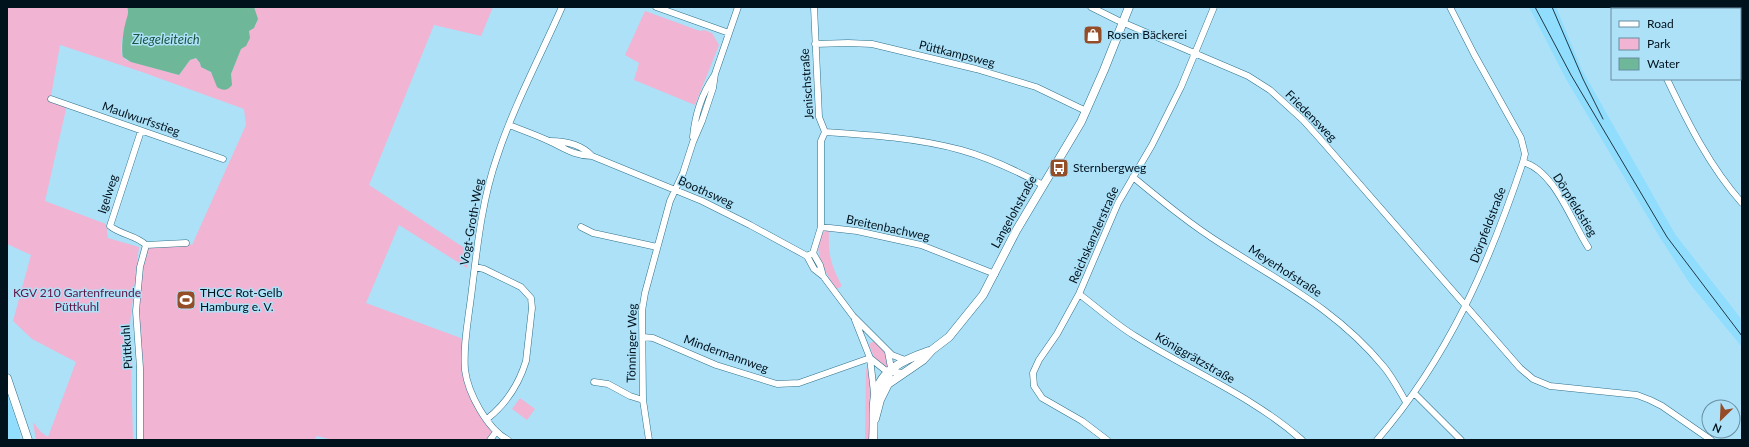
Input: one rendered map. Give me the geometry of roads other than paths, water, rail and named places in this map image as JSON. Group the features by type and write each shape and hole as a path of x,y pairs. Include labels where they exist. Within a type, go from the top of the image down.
{"street":[{"name":"Vogt-Groth-Weg","path":"508,440 496,432 474,399 465,369 466,340 478,238 487,189 509,125 562,7"},
{"path":"656,7 729,33"},
{"name":"Tönninger Weg","path":"649,440 642,400 643,302 670,201 683,173 693,142 702,121 713,88 715,74 738,7"},
{"name":"Jenischstraße","path":"810,254 821,227 821,141 825,132 819,117 814,7"},
{"name":"Friedensweg","path":"1091,7 1248,76 1270,90 1321,140 1520,368 1538,382 1557,387 1644,397 1657,402 1711,440"},
{"name":"Langelohstraße","path":"875,419 880,400 888,384 923,360 932,350 949,337 963,322 983,295 1016,231 1086,111 1129,7"},
{"name":"Reichskanzlerstraße","path":"1107,440 1082,421 1042,398 1037,392 1033,379 1034,372 1039,360 1057,334 1079,294 1114,213 1164,122 1196,52 1214,7"},
{"name":"Dörpfeldstraße","path":"1377,440 1414,393 1467,306 1488,259 1523,162 1524,154 1521,138 1471,49 1450,7"},
{"name":"Püttkampsweg","path":"815,44 872,44 976,69 1036,87 1086,111"},
{"path":"1668,80 1709,159 1742,203"},
{"name":"Maulwurfsstieg","path":"51,99 223,159"},
{"name":"Boothsweg","path":"509,125 549,141 572,144 588,152 592,156 675,190 737,218 810,254"},
{"name":"Igelweg","path":"141,131 110,226 115,230 140,239 146,245"},
{"path":"825,132 897,138 962,150 992,160 1043,185"},
{"name":"Dörpfeldstieg","path":"1523,162 1536,168 1546,177 1564,203 1577,230 1588,246"},
{"name":"Meyerhofstraße","path":"1133,177 1182,217 1289,284 1326,311 1380,362 1406,402"},
{"path":"582,227 593,233 657,247"},
{"name":"Breitenbachweg","path":"821,227 857,231 933,248 995,274"},
{"path":"146,245 186,243"},
{"name":"Püttkuhl","path":"140,440 140,368 136,316 140,268 146,245"},
{"path":"810,254 814,269 823,276 854,316 888,352 896,358 905,360"},
{"path":"475,268 484,269 521,287 528,294 532,303 524,368 504,404 487,419"},
{"name":"Königgrätzstraße","path":"1079,294 1136,337 1264,410 1302,440"},
{"path":"854,316 870,358 874,398"},
{"name":"Mindermannweg","path":"643,337 653,338 716,365 777,384 799,383 870,358"},
{"name":"Langelohstraße","path":"874,440 874,398 879,384 890,370 905,360 932,350"},
{"path":"888,352 890,370 888,384"},
{"path":"870,358 879,367 902,373"},
{"path":"7,378 28,440"},
{"path":"594,382 608,384 630,396 642,400"},
{"path":"1414,393 1461,440"},
{"path":"490,440 496,432"}],"water":[{"name":"Ziegeleiteich","path":"127,7 254,7 258,19 254,28 249,31 250,38 246,46 241,49 231,74 232,85 223,90 217,87 211,72 201,67 196,58 190,60 179,75 131,62 123,57 122,41 128,14"}],"tram line":[{"path":"1535,7 1571,75 1667,237 1742,336"},
{"path":"1552,7 1583,79 1603,119"}],"place":[{"name":"Rosen Bäckerei","path":"1093,35"},
{"name":"Sternbergweg","path":"1059,168"},
{"name":"THCC Rot-Gelb Hamburg e. V.","path":"186,300"}],"park label":[{"name":"KGV 210 Gartenfreunde Püttkuhl","path":"77,300"}]}
